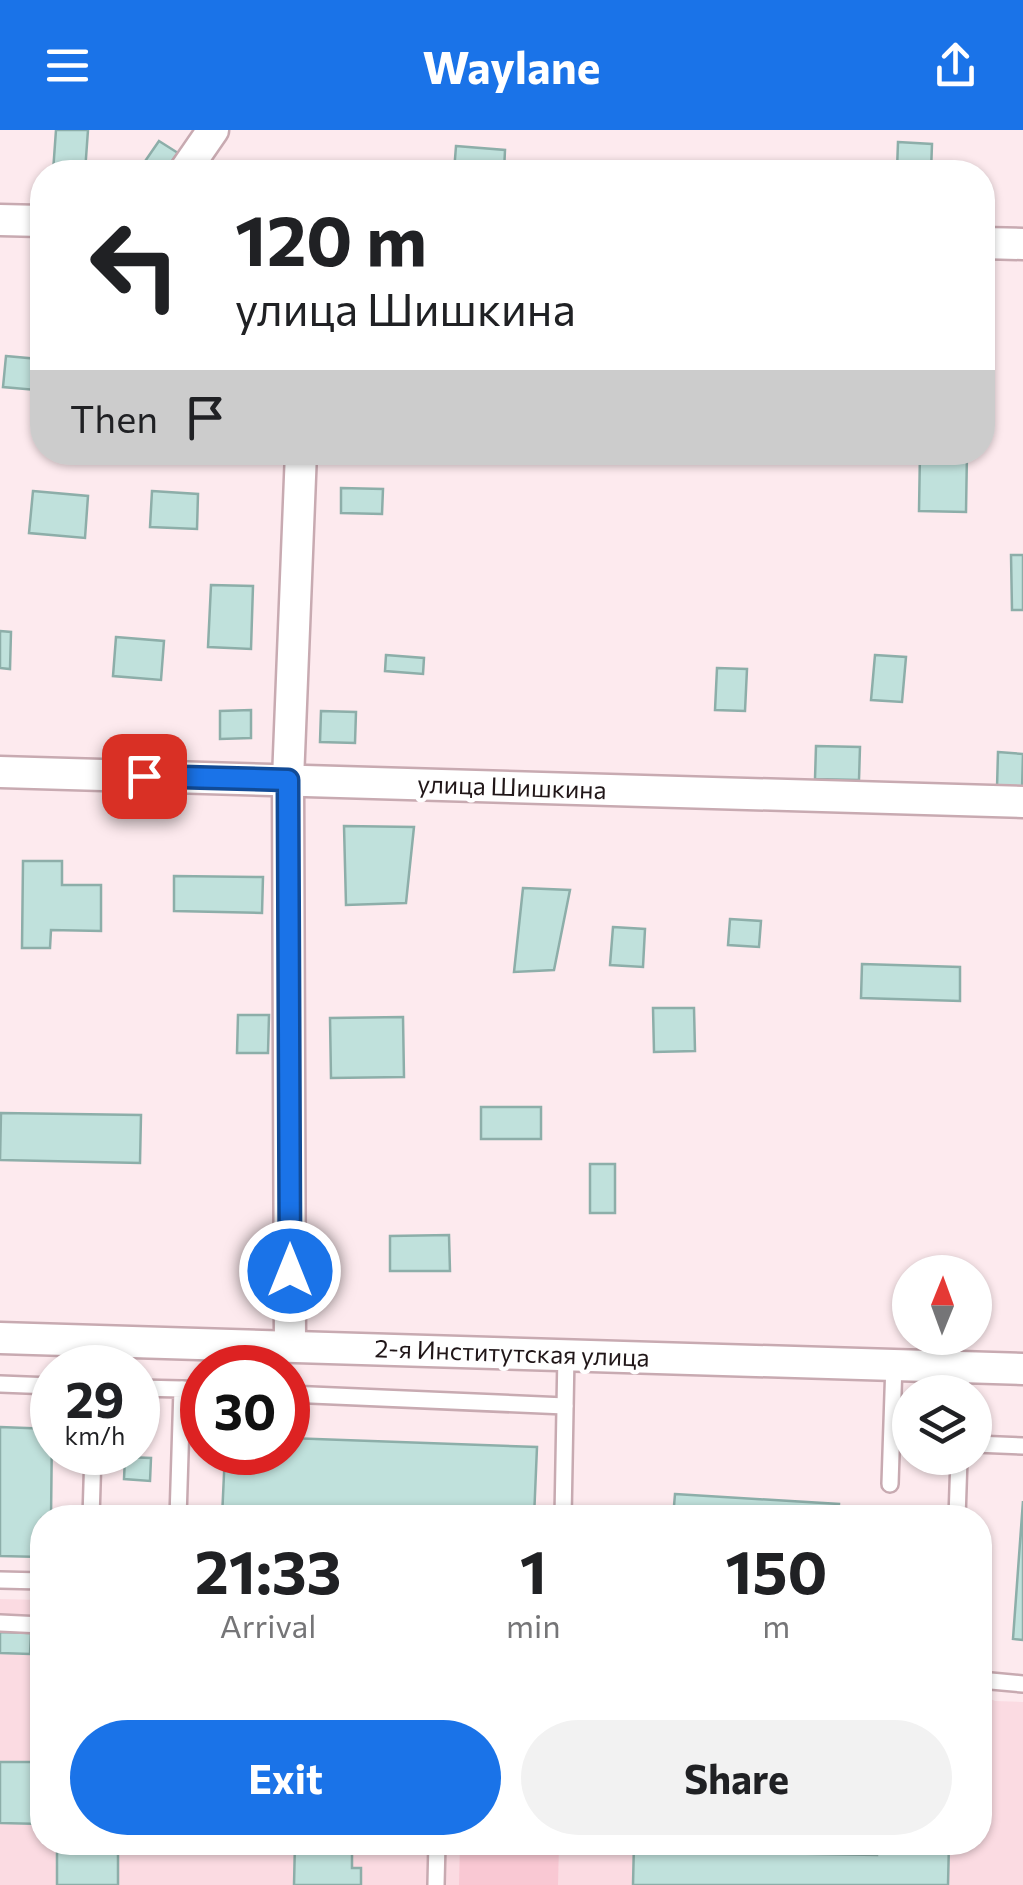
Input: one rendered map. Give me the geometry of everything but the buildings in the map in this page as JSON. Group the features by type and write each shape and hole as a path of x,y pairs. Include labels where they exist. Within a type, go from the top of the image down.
{"street":[{"path":"192,160 213,130"},
{"path":"0,220 30,221"},
{"path":"995,243 1023,244"},
{"path":"290,1345 288,780 300,465"},
{"name":"улица Шишкина","path":"0,772 1023,802"},
{"name":"2-я Институтская улица","path":"0,1338 47,1345"},
{"name":"2-я Институтская улица","path":"310,1347 894,1363 944,1375"},
{"name":"2-я Институтская улица","path":"984,1375 1023,1368"}],"lane":[{"path":"563,1505 566,1354"},
{"path":"890,1484 894,1363"},
{"path":"0,1384 30,1385"},
{"path":"310,1395 565,1406"},
{"path":"992,1445 1023,1446"},
{"path":"178,1505 180,1453"},
{"path":"91,1505 92,1475"},
{"path":"957,1505 958,1475"},
{"path":"0,1580 30,1581"},
{"path":"0,1623 30,1624"},
{"path":"992,1681 1023,1684"},
{"path":"436,1885 437,1855"}],"shaded area":[{"path":"0,1599 30,1600 30,1855 992,1855 992,1700 1023,1702 1023,1885 0,1885"},
{"path":"460,1855 559,1855 558,1885 459,1885"}],"route":[{"path":"144,776 288,780 290,1271"}]}
